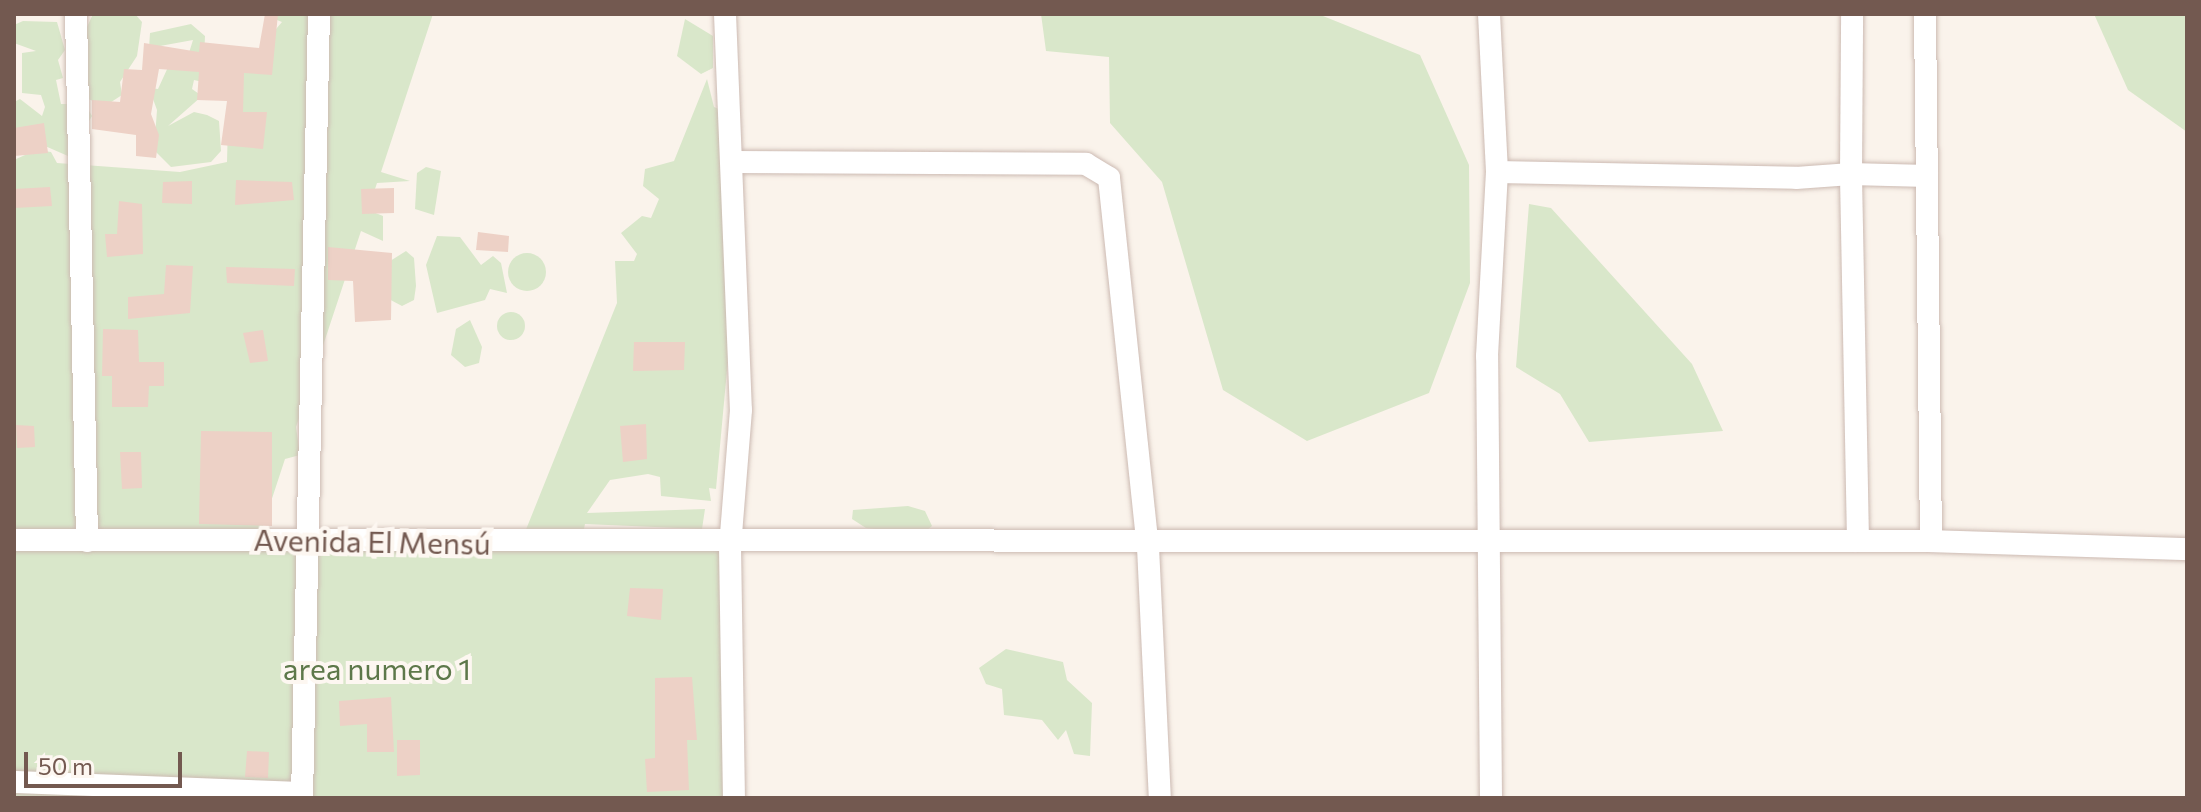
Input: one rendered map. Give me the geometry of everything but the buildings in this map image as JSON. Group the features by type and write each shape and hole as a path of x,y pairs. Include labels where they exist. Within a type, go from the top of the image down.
{"street":[{"path":"76,14 87,541"},
{"path":"14,782 302,795 319,14"},
{"path":"725,14 741,410 730,546 734,798"},
{"path":"1489,14 1497,172 1487,356 1492,542 1491,798"},
{"path":"1852,14 1851,174 1858,541"},
{"path":"1925,14 1931,541"},
{"path":"733,162 1086,164 1109,178 1147,543 1160,798"},
{"path":"1497,172 1927,176"},
{"name":"Avenida El Mensú","path":"14,540 308,538 730,546 1931,541 2187,549"}],"green space":[{"path":"93,14 135,14 142,22 137,56 120,82 122,95 105,106 81,96 82,38"},
{"name":"area numero 1","path":"262,14 433,14 381,172 410,181 377,183 368,210 383,216 383,241 361,231 296,427 300,455 285,459 259,538 521,542 617,303 615,261 634,261 637,254 621,233 642,216 651,218 659,199 643,186 645,169 674,161 707,79 714,107 724,111 732,316 716,489 709,488 711,501 661,496 660,477 648,474 610,480 587,513 705,509 702,529 585,524 581,543 730,546 740,798 14,798 14,160 36,150 51,152 57,163 180,172 227,162 229,84 282,22"},
{"path":"1041,14 1318,14 1420,55 1469,165 1470,283 1429,393 1307,441 1223,390 1162,182 1110,123 1109,57 1046,51"},
{"path":"2094,14 2187,14 2187,132 2128,90"},
{"path":"685,19 713,36 713,68 701,74 677,56"},
{"path":"23,21 57,22 65,50 58,60 63,78 56,80 61,104 85,104 92,116 68,156 45,146 14,149 14,102 20,99 42,116 45,107 41,95 22,93 22,53 36,51 14,43 14,25"},
{"path":"191,24 205,36 203,82 194,80 192,89 202,96 168,126 194,112 207,115 219,121 221,151 211,162 171,167 154,150 157,110 149,88 158,89 169,65 188,56 193,40 149,48 150,33"},
{"path":"426,167 441,171 434,215 415,209 417,173"},
{"path":"1529,204 1551,208 1692,364 1723,431 1589,442 1560,394 1516,367"},
{"path":"437,236 460,237 481,265 493,256 501,263 507,293 490,289 485,300 437,313 426,265"},
{"path":"406,251 414,258 416,286 414,300 402,306 385,297 387,263"},
{"path":"527,253 541,258 546,272 541,286 527,291 513,286 508,272 513,258"},
{"path":"511,312 521,316 525,326 521,336 511,340 501,336 497,326 501,316"},
{"path":"470,320 482,347 479,363 465,367 451,355 456,329"},
{"path":"908,506 925,511 932,526 922,534 866,528 852,519 853,510"},
{"path":"1006,649 1063,662 1067,680 1092,703 1090,756 1074,754 1066,730 1058,740 1042,720 1004,715 1002,689 986,684 979,668"}]}
